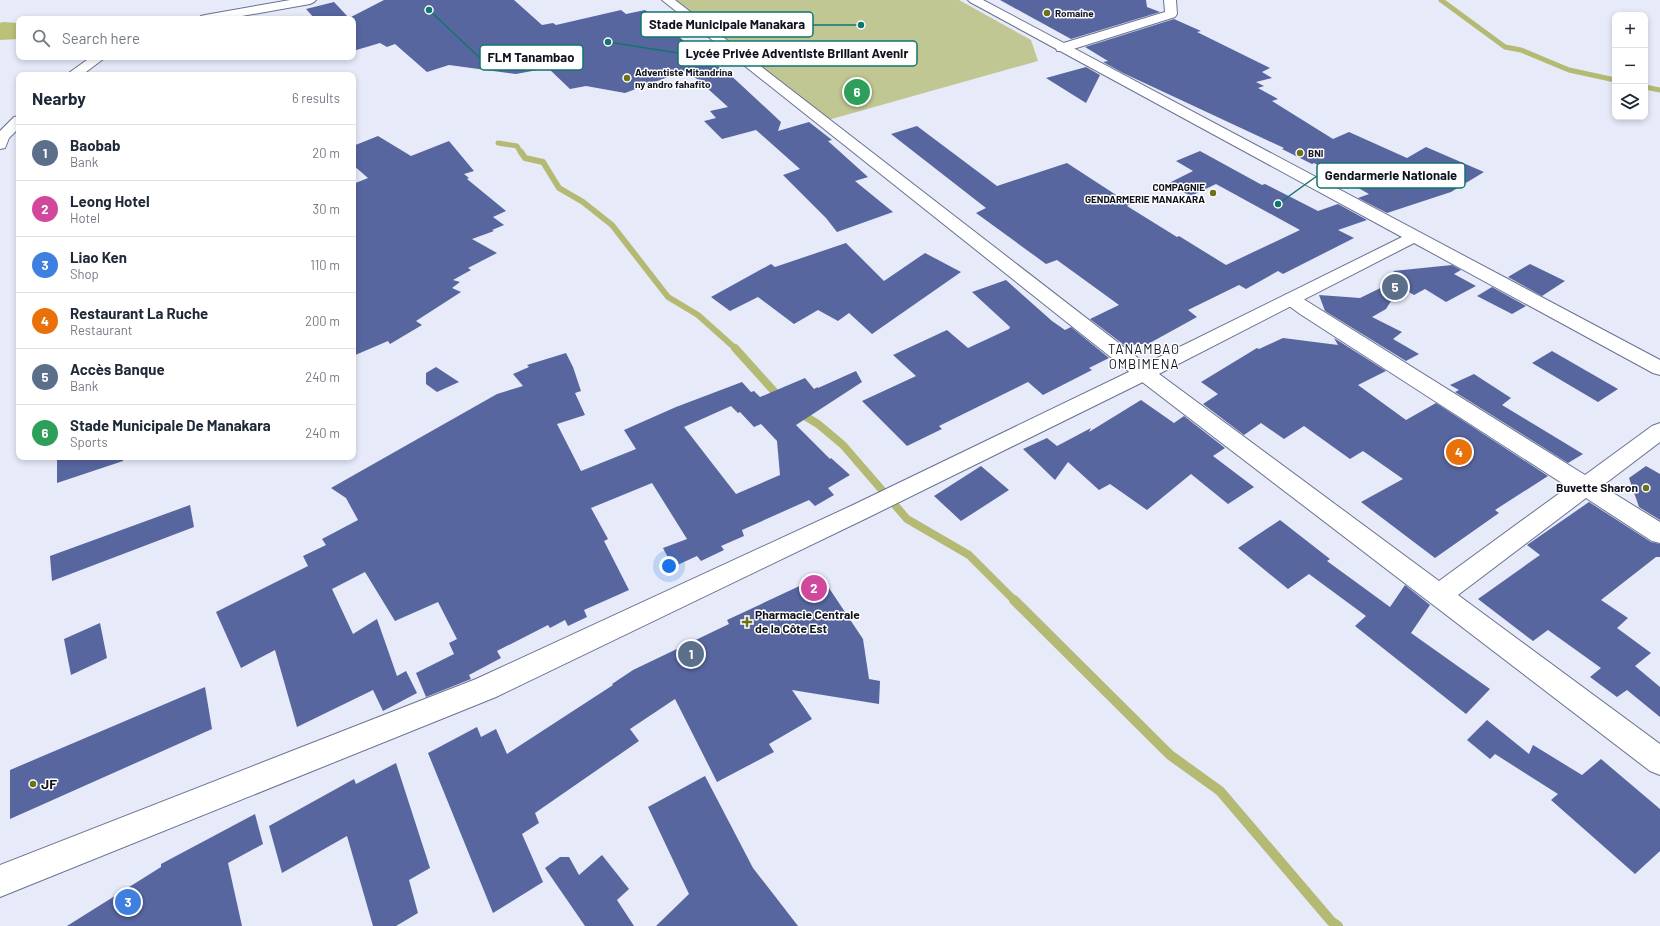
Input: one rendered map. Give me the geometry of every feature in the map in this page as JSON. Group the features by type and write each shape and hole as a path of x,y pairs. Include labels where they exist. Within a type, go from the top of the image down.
{"street":[{"path":"222,16 310,0"},
{"path":"668,0 1144,373 1660,761"},
{"path":"974,0 1660,368"},
{"path":"1062,48 1171,14 1170,0"},
{"path":"77,72 94,60"},
{"path":"0,145 2,137 16,123"},
{"path":"0,881 486,688 862,511 1144,373 1414,237"},
{"path":"1291,299 1660,534"},
{"path":"1439,595 1660,431"}],"green space":[{"path":"673,0 959,0 1031,40 1038,61 821,122"},
{"path":"0,23 16,23 16,39 0,40"}],"building":[{"path":"384,0 514,0 542,25 553,23 556,25 621,10 626,14 645,10 698,52 690,54 725,70 781,122 778,131 809,122 832,140 828,141 868,177 855,181 893,212 837,232 826,218 783,175 800,169 756,130 722,139 704,121 716,118 710,111 728,107 687,70 625,93 586,86 570,89 548,68 516,74 449,65 427,72 395,44 387,47 380,43 356,50 356,16 353,16"},
{"path":"1000,0 1146,0 1147,7 1160,12 1071,39"},
{"path":"334,2 347,16 312,16 306,9"},
{"path":"1174,19 1201,31 1197,32 1270,68 1262,72 1272,78 1256,82 1264,86 1258,88 1278,99 1272,101 1333,139 1349,132 1407,158 1426,147 1484,172 1451,192 1387,213 1358,198 1369,194 1314,163 1312,164 1282,149 1284,148 1123,73 1103,62 1108,61 1085,47"},
{"path":"1086,67 1100,75 1086,103 1046,78"},
{"path":"917,126 997,186 1067,163 1130,204 1127,206 1226,265 1300,230 1216,184 1191,196 1167,184 1193,171 1176,161 1200,151 1262,185 1265,184 1318,211 1338,204 1367,220 1338,230 1354,238 1283,274 1278,271 1246,289 1239,285 1188,310 1197,317 1148,344 1136,344 1128,348 1090,319 1119,305 1057,260 1046,264 976,213 986,208 891,134"},
{"path":"378,136 411,156 449,141 474,171 464,174 469,178 467,179 506,211 493,217 504,225 492,230 494,231 472,239 497,253 468,268 471,270 453,280 460,282 452,288 461,292 416,321 422,325 390,344 388,341 356,355 356,183 368,178 356,168 356,145"},
{"path":"846,243 884,281 925,253 961,272 872,334 849,313 838,321 818,310 794,324 758,297 730,311 711,297 771,264 775,267"},
{"path":"1530,264 1565,281 1542,296 1508,277"},
{"path":"1452,265 1461,270 1454,274 1476,286 1446,302 1425,289 1414,295 1400,287 1386,309 1372,317 1402,332 1393,339 1419,354 1406,361 1325,311 1319,295 1360,298 1403,277 1393,271"},
{"path":"1006,280 1052,321 1065,330 1071,327 1109,358 1089,368 1092,370 1043,395 1028,382 939,426 942,429 907,446 862,401 916,376 893,355 947,330 968,348 1009,329 1010,327 972,292"},
{"path":"1492,287 1526,306 1512,314 1477,296"},
{"path":"1283,338 1338,345 1334,338 1386,371 1358,385 1406,420 1436,403 1548,476 1495,510 1499,513 1435,558 1361,502 1403,479 1363,451 1350,459 1304,426 1284,439 1261,423 1244,435 1203,404 1218,394 1201,382 1257,348 1259,349"},
{"path":"1552,351 1618,389 1598,402 1532,363"},
{"path":"566,353 573,367 581,391 575,393 585,415 557,424 581,471 636,449 624,430 676,407 742,382 751,392 754,391 760,397 805,378 814,389 856,371 862,382 796,425 830,459 831,458 850,475 828,488 834,495 815,506 809,500 742,530 744,536 721,546 724,550 701,561 697,556 673,567 663,548 687,539 652,483 591,508 608,539 604,541 629,590 584,610 587,617 568,626 565,620 550,628 548,625 497,651 501,658 469,675 471,679 426,697 416,673 454,654 449,643 457,639 438,602 395,621 365,572 332,589 353,634 377,619 397,676 406,671 417,693 383,711 373,690 297,727 275,650 241,668 216,612 308,566 303,556 326,545 322,539 358,520 346,498 331,488 497,394 523,386 513,374 529,367 527,365","holes":["731,406 738,413 740,412 754,427 761,424 777,441 780,475 736,494 684,427"]},
{"path":"436,367 459,382 437,392 426,384 426,373"},
{"path":"1474,374 1511,398 1502,405 1583,454 1568,463 1455,392 1459,390 1450,385"},
{"path":"1141,400 1174,423 1184,416 1225,448 1213,456 1254,487 1228,504 1191,474 1147,510 1110,484 1099,490 1068,462 1055,480 1023,449 1047,438 1057,446 1091,428 1089,432"},
{"path":"57,460 123,460 123,461 57,483"},
{"path":"981,466 1009,490 961,521 934,496"},
{"name":"Buvette Sharon","path":"1646,466 1660,474 1660,520 1639,507 1629,478"},
{"path":"1589,502 1651,542 1660,544 1660,557 1656,557 1601,600 1628,618 1617,628 1651,653 1635,666 1660,687 1660,717 1627,690 1617,697 1590,677 1601,668 1548,630 1533,641 1478,599 1540,555 1527,545"},
{"path":"190,505 194,527 52,581 50,556"},
{"path":"1280,520 1330,559 1327,561 1390,607 1405,585 1430,605 1411,633 1490,689 1466,714 1355,626 1366,616 1309,574 1288,589 1238,548"},
{"path":"821,576 863,639 869,679 880,681 879,704 792,690 812,719 769,744 774,752 717,782 675,699 630,729 639,741 535,813 539,823 522,834 543,882 493,913 428,753 477,727 481,737 496,729 507,754 613,685 612,684 633,670 729,624 727,620"},
{"path":"100,623 107,658 71,675 64,639"},
{"path":"205,687 212,729 10,819 10,770"},
{"path":"1487,720 1529,754 1533,745 1582,775 1601,759 1660,809 1660,851 1635,874 1551,800 1558,794 1495,754 1490,759 1467,740"},
{"path":"396,763 430,868 409,880 418,913 396,926 373,926 347,836 282,873 269,826 354,779 356,784"},
{"path":"705,776 753,868 798,926 656,926 689,894 648,807"},
{"path":"255,814 263,844 228,863 242,926 67,926 161,867 161,864"},
{"path":"602,855 629,889 617,900 634,926 585,926 545,868 560,857 569,857 579,875"}],"waterway":[{"path":"1441,0 1505,47 1521,50 1569,70 1612,79"},
{"path":"1648,88 1660,90"},
{"path":"498,143 517,146 521,153"},
{"path":"521,152 525,158 543,162 559,188 583,202 612,225 668,297 698,315 735,349"},
{"path":"735,349 781,399"},
{"path":"798,412 818,424 843,445 907,519 969,555 1014,600"},
{"path":"1014,600 1170,755 1220,791 1331,921 1338,926"}],"place":[{"name":"FLM Tanambao","path":"429,10"},
{"name":"Romaine","path":"1047,13"},
{"name":"Stade Municipale Manakara","path":"861,25"},
{"name":"Lycée Privée Adventiste Brillant Avenir","path":"608,42"},
{"name":"Adventiste Mitandrina ny andro fahafito","path":"627,78"},
{"name":"Stade Municipale De Manakara","path":"857,92"},
{"name":"BNI","path":"1300,153"},
{"name":"COMPAGNIE GENDARMERIE MANAKARA","path":"1213,193"},
{"name":"Gendarmerie Nationale","path":"1278,204"},
{"name":"Accès Banque","path":"1395,287"},
{"name":"Restaurant La Ruche","path":"1459,452"},
{"name":"Buvette Sharon","path":"1646,488"},
{"name":"Leong Hotel","path":"814,588"},
{"name":"Pharmacie Centrale de la Côte Est","path":"747,622"},
{"name":"Baobab","path":"691,654"},
{"name":"JF","path":"33,784"},
{"name":"Liao Ken","path":"128,902"}],"district":[{"name":"TANAMBAO OMBIMENA","path":"1144,356"}]}
